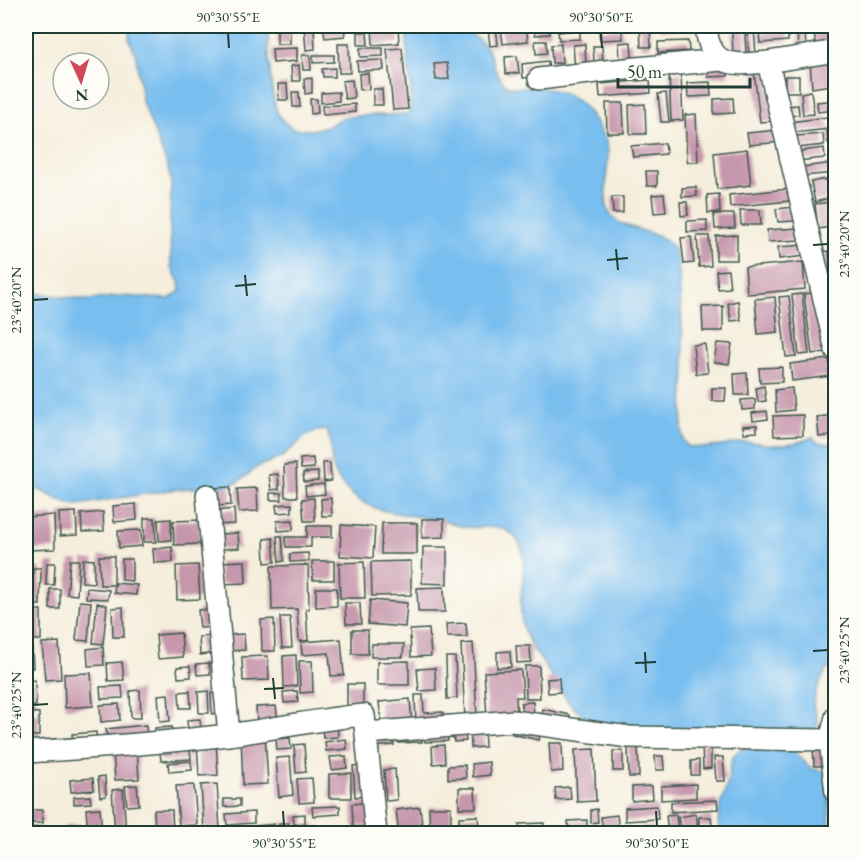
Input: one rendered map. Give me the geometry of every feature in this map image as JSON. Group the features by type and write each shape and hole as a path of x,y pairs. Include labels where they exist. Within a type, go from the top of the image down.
{"street":[{"path":"706,26 709,44 721,60"},
{"path":"539,79 721,60 731,64 768,62 836,51"},
{"path":"768,62 836,350"},
{"path":"207,495 229,735"},
{"path":"26,752 229,735 333,717 364,715 376,834"},
{"path":"836,717 830,740 836,793"},
{"path":"366,733 513,721 629,738 830,740"}],"water":[{"path":"131,26 268,26 273,98 280,118 293,129 311,130 329,126 339,119 355,116 408,114 411,88 407,37 418,30 427,28 446,28 465,32 480,41 489,52 500,79 508,86 554,90 581,103 606,140 608,158 606,196 609,213 620,223 665,240 672,247 678,262 685,371 682,429 683,439 687,446 708,447 747,442 781,445 813,437 818,443 835,444 835,665 826,670 816,691 813,706 818,722 816,728 806,732 638,730 611,727 586,717 565,697 531,646 524,631 521,599 524,562 523,553 516,538 504,529 462,526 443,520 399,514 372,507 359,500 348,491 335,473 327,430 316,431 305,437 282,457 259,466 238,482 227,486 176,489 77,505 65,503 26,483 26,292 89,300 121,296 169,299 180,291 179,282 171,266 171,182 168,167 142,101 136,56 129,38"},
{"path":"744,748 791,749 812,769 828,772 830,830 793,834 720,834 719,814 731,763 735,754"}],"building":[{"path":"277,26 290,26 290,44 277,44"},
{"path":"304,26 314,26 315,49 306,50"},
{"path":"323,26 344,26 345,36 325,38"},
{"path":"372,26 398,26 399,43 373,45"},
{"path":"501,26 526,26 528,41 503,44"},
{"path":"534,26 549,26 550,34 535,35"},
{"path":"640,26 650,26 651,47 641,47"},
{"path":"660,26 687,26 687,29 660,30"},
{"path":"814,26 831,26 832,42 815,43"},
{"path":"496,27 498,45 490,46 488,28"},
{"path":"754,28 756,55 749,56 747,29"},
{"path":"797,28 805,28 806,51 798,51"},
{"path":"622,29 623,39 600,40 599,30"},
{"path":"580,30 580,39 559,40 558,32"},
{"path":"788,31 788,41 760,43 759,33"},
{"path":"358,32 367,32 368,45 358,45"},
{"path":"745,32 746,54 733,55 732,33"},
{"path":"535,41 546,41 547,53 536,54"},
{"path":"688,41 689,51 658,53 658,42"},
{"path":"631,42 632,58 620,60 619,43"},
{"path":"338,44 349,44 350,73 339,73"},
{"path":"561,44 562,63 552,63 551,45"},
{"path":"585,44 586,68 575,69 573,45"},
{"path":"593,46 602,46 603,62 594,62"},
{"path":"297,48 297,61 273,63 272,49"},
{"path":"360,48 383,48 383,56 360,57"},
{"path":"402,48 408,109 393,110 387,49"},
{"path":"302,55 310,55 311,70 303,70"},
{"path":"313,55 334,55 334,62 313,63"},
{"path":"517,56 519,73 506,74 505,57"},
{"path":"828,59 831,85 812,88 810,61"},
{"path":"383,60 384,70 358,71 357,61"},
{"path":"548,61 549,75 523,78 522,64"},
{"path":"727,62 728,76 708,77 708,63"},
{"path":"447,63 449,79 436,80 434,64"},
{"path":"299,65 300,81 292,81 291,66"},
{"path":"335,68 335,77 323,77 322,69"},
{"path":"767,69 773,121 760,122 754,71"},
{"path":"368,73 369,89 360,90 359,74"},
{"path":"669,73 681,73 683,120 671,121"},
{"path":"785,76 799,76 799,92 785,92"},
{"path":"312,78 312,93 305,94 304,79"},
{"path":"352,80 354,98 345,99 342,81"},
{"path":"650,80 651,93 600,97 599,84"},
{"path":"710,82 711,96 688,97 687,83"},
{"path":"278,84 287,84 288,100 279,100"},
{"path":"373,89 382,89 383,105 373,105"},
{"path":"811,91 814,114 803,115 801,93"},
{"path":"292,92 299,92 300,107 293,107"},
{"path":"339,92 339,101 321,103 321,93"},
{"path":"666,93 669,122 661,122 658,94"},
{"path":"733,98 734,113 714,114 714,99"},
{"path":"310,99 317,99 318,113 311,114"},
{"path":"836,100 836,110 818,112 817,102"},
{"path":"606,103 623,103 624,133 607,133"},
{"path":"355,104 355,112 323,115 322,106"},
{"path":"645,104 646,134 630,134 629,105"},
{"path":"798,105 799,115 785,116 784,106"},
{"path":"696,114 698,162 687,162 685,115"},
{"path":"827,117 829,129 793,133 791,122"},
{"path":"779,130 781,142 749,145 747,133"},
{"path":"836,130 836,142 828,143 827,131"},
{"path":"823,134 824,145 797,148 796,136"},
{"path":"665,143 666,154 633,157 631,146"},
{"path":"824,148 825,158 796,161 795,152"},
{"path":"747,149 751,185 717,189 714,153"},
{"path":"834,163 835,173 803,176 802,167"},
{"path":"646,171 657,171 657,186 647,186"},
{"path":"826,179 830,198 815,202 811,182"},
{"path":"696,187 697,196 682,197 682,188"},
{"path":"788,189 789,201 730,207 729,195"},
{"path":"664,194 666,212 654,213 652,195"},
{"path":"719,194 720,212 708,213 707,195"},
{"path":"612,197 623,197 623,213 613,213"},
{"path":"680,202 687,202 688,215 681,216"},
{"path":"830,202 832,227 818,229 815,204"},
{"path":"794,207 795,221 778,222 776,209"},
{"path":"740,210 760,210 761,225 741,225"},
{"path":"714,214 734,214 735,228 715,229"},
{"path":"707,220 707,231 687,232 687,221"},
{"path":"799,228 800,240 768,242 767,230"},
{"path":"737,235 737,260 716,260 716,236"},
{"path":"697,236 709,236 711,266 699,267"},
{"path":"828,236 836,236 836,262 831,262"},
{"path":"691,237 694,263 684,264 681,238"},
{"path":"805,245 806,256 779,259 778,247"},
{"path":"829,251 831,279 822,280 820,252"},
{"path":"803,262 805,289 747,294 745,267"},
{"path":"728,270 730,288 718,289 716,271"},
{"path":"818,292 825,352 812,354 804,294"},
{"path":"802,294 809,354 799,355 792,295"},
{"path":"789,296 796,356 786,357 779,297"},
{"path":"775,297 778,332 758,334 755,299"},
{"path":"738,301 741,320 731,321 728,303"},
{"path":"723,306 723,331 703,331 702,307"},
{"path":"717,343 732,344 729,364 714,362"},
{"path":"705,344 708,373 696,374 693,345"},
{"path":"829,359 831,376 792,381 790,364"},
{"path":"782,367 782,382 760,383 759,368"},
{"path":"747,373 748,395 735,395 734,374"},
{"path":"764,386 766,401 758,402 756,388"},
{"path":"712,388 726,388 725,401 712,401"},
{"path":"792,388 794,410 776,412 775,390"},
{"path":"755,399 755,409 742,410 741,400"},
{"path":"767,411 768,419 753,421 752,413"},
{"path":"803,415 803,435 774,436 773,416"},
{"path":"836,415 836,435 819,437 817,417"},
{"path":"757,425 757,432 744,433 743,426"},
{"path":"313,458 314,468 301,469 300,459"},
{"path":"323,463 330,463 331,481 324,482"},
{"path":"296,464 297,497 285,497 284,465"},
{"path":"318,472 318,481 304,482 303,473"},
{"path":"278,474 279,489 271,490 269,475"},
{"path":"324,484 325,494 306,496 305,486"},
{"path":"230,487 231,505 215,506 214,488"},
{"path":"257,488 258,511 239,512 237,489"},
{"path":"270,493 281,493 282,500 270,500"},
{"path":"314,498 315,521 304,521 302,499"},
{"path":"331,498 332,516 322,516 321,499"},
{"path":"136,504 137,520 114,522 113,506"},
{"path":"292,504 292,512 277,513 276,505"},
{"path":"234,509 235,524 216,525 215,511"},
{"path":"76,512 77,535 60,536 59,513"},
{"path":"103,512 104,531 82,532 81,514"},
{"path":"54,515 55,549 26,550 26,517"},
{"path":"144,518 155,518 156,542 144,542"},
{"path":"171,519 171,540 159,541 158,520"},
{"path":"422,519 444,519 444,537 422,538"},
{"path":"200,520 201,544 174,545 173,521"},
{"path":"293,520 293,530 278,531 277,521"},
{"path":"382,523 417,523 417,554 381,554"},
{"path":"341,525 375,527 373,558 340,556"},
{"path":"307,526 332,526 332,537 311,537 311,547 286,547 285,537 307,537"},
{"path":"141,530 142,546 119,548 118,531"},
{"path":"238,533 239,548 221,549 220,534"},
{"path":"277,536 282,536 284,561 279,562"},
{"path":"273,538 275,562 265,563 264,539"},
{"path":"172,547 173,562 154,563 153,549"},
{"path":"423,547 447,547 447,584 422,583"},
{"path":"308,553 309,561 290,562 290,554"},
{"path":"99,556 114,556 114,585 100,585"},
{"path":"83,559 94,560 94,583 82,582"},
{"path":"122,559 132,559 132,581 122,580"},
{"path":"70,560 79,560 77,595 67,594"},
{"path":"245,561 246,583 220,584 219,562"},
{"path":"312,561 334,561 334,580 313,580"},
{"path":"411,561 411,595 372,596 371,562"},
{"path":"364,562 365,598 340,598 339,563"},
{"path":"47,563 55,563 54,585 46,585"},
{"path":"198,565 200,599 177,600 176,566"},
{"path":"308,565 309,609 306,609 308,641 299,641 297,609 272,610 271,566"},
{"path":"33,568 41,568 40,605 32,605"},
{"path":"115,583 137,585 136,595 114,593"},
{"path":"444,587 445,612 418,612 417,588"},
{"path":"87,588 109,590 108,599 86,598"},
{"path":"316,588 337,588 337,606 316,607"},
{"path":"50,589 60,589 60,609 50,609"},
{"path":"370,600 407,603 405,627 368,624"},
{"path":"80,601 91,602 88,641 76,640"},
{"path":"97,603 107,605 103,644 93,643"},
{"path":"345,603 360,603 361,624 346,624"},
{"path":"123,607 124,637 113,637 112,608"},
{"path":"214,609 215,627 200,628 198,610"},
{"path":"30,610 41,610 41,640 30,640"},
{"path":"280,617 290,617 292,648 282,648"},
{"path":"274,619 275,651 262,651 261,620"},
{"path":"466,623 467,637 447,637 446,624"},
{"path":"429,629 431,656 411,657 410,630"},
{"path":"352,630 368,630 368,654 352,654"},
{"path":"181,633 183,657 158,659 156,635"},
{"path":"244,634 245,650 229,651 228,635"},
{"path":"215,636 216,653 200,655 199,637"},
{"path":"341,639 344,675 331,676 329,653 302,655 301,642"},
{"path":"59,642 61,679 45,680 42,643"},
{"path":"473,643 477,717 465,718 461,644"},
{"path":"372,644 404,644 403,657 371,657"},
{"path":"516,646 530,646 531,662 517,663"},
{"path":"26,647 32,647 33,668 26,668"},
{"path":"103,647 104,665 88,666 87,649"},
{"path":"510,651 511,667 497,668 497,652"},
{"path":"296,655 297,686 284,687 283,656"},
{"path":"268,656 269,680 243,681 242,657"},
{"path":"446,657 455,657 457,698 447,699"},
{"path":"299,661 312,661 313,692 300,693"},
{"path":"409,661 409,685 377,685 377,662"},
{"path":"122,662 124,680 108,681 107,663"},
{"path":"209,663 210,674 197,675 196,664"},
{"path":"190,666 191,677 178,678 177,667"},
{"path":"525,666 539,666 540,698 526,698"},
{"path":"435,668 436,690 419,691 417,669"},
{"path":"521,670 523,697 516,697 517,715 487,717 484,672"},
{"path":"91,673 93,706 65,708 64,674"},
{"path":"559,678 560,692 548,693 547,679"},
{"path":"35,680 36,706 26,707 26,681"},
{"path":"347,684 363,684 363,708 347,708"},
{"path":"122,686 123,698 101,699 100,687"},
{"path":"140,690 141,718 131,718 130,691"},
{"path":"190,691 191,708 180,708 179,692"},
{"path":"208,691 209,713 199,713 198,692"},
{"path":"297,691 298,702 284,703 283,692"},
{"path":"211,693 220,693 221,713 212,714"},
{"path":"168,694 170,721 160,722 158,695"},
{"path":"415,695 423,695 424,713 443,712 443,722 416,723"},
{"path":"410,699 412,726 382,729 379,702"},
{"path":"533,702 534,716 523,718 521,703"},
{"path":"119,704 120,720 101,722 100,705"},
{"path":"276,706 278,721 257,723 256,707"},
{"path":"543,709 570,715 568,726 541,719"},
{"path":"28,712 39,713 39,736 28,736"},
{"path":"200,719 201,730 188,731 187,720"},
{"path":"337,722 338,737 323,738 322,723"},
{"path":"514,724 541,730 539,740 512,734"},
{"path":"146,725 147,739 108,742 106,729"},
{"path":"484,726 485,747 471,748 470,727"},
{"path":"172,727 172,737 155,738 155,728"},
{"path":"464,727 466,741 454,742 453,728"},
{"path":"96,732 97,741 73,743 72,734"},
{"path":"421,732 422,742 399,743 399,733"},
{"path":"447,732 448,741 425,742 425,733"},
{"path":"265,733 268,784 243,785 241,735"},
{"path":"393,735 394,745 372,747 371,737"},
{"path":"290,738 291,749 277,750 276,739"},
{"path":"346,739 347,749 326,751 325,742"},
{"path":"216,741 218,775 199,776 197,742"},
{"path":"711,742 711,768 703,769 702,743"},
{"path":"549,743 562,743 563,771 551,772"},
{"path":"304,744 306,772 296,773 294,745"},
{"path":"444,745 445,763 433,764 432,746"},
{"path":"813,745 823,745 824,766 814,766"},
{"path":"628,746 638,746 639,777 629,777"},
{"path":"137,749 139,779 115,780 113,750"},
{"path":"594,749 596,801 577,802 575,750"},
{"path":"190,750 191,759 161,761 160,752"},
{"path":"613,751 623,751 623,771 613,771"},
{"path":"346,756 347,768 332,770 330,757"},
{"path":"655,756 663,756 664,770 656,770"},
{"path":"290,757 293,795 279,797 276,758"},
{"path":"714,757 723,757 725,781 716,781"},
{"path":"699,760 699,775 691,775 691,761"},
{"path":"191,761 192,770 169,772 168,763"},
{"path":"489,762 490,775 473,777 472,764"},
{"path":"364,765 366,796 355,797 353,766"},
{"path":"465,765 466,778 448,779 448,766"},
{"path":"395,769 397,800 386,801 384,770"},
{"path":"351,773 351,798 329,798 329,774"},
{"path":"105,776 106,796 100,797 98,777"},
{"path":"93,778 94,790 71,792 70,780"},
{"path":"312,778 314,802 299,803 297,779"},
{"path":"217,784 220,829 204,830 201,785"},
{"path":"696,784 696,798 661,800 661,786"},
{"path":"137,785 139,805 127,806 125,786"},
{"path":"194,785 197,825 179,826 176,786"},
{"path":"652,786 653,799 632,801 632,787"},
{"path":"570,787 571,799 556,800 555,788"},
{"path":"459,788 475,788 476,808 459,808"},
{"path":"123,789 126,834 115,834 112,790"},
{"path":"90,796 91,803 74,804 74,797"},
{"path":"224,799 240,799 240,806 224,807"},
{"path":"717,800 718,809 671,812 671,802"},
{"path":"371,802 372,826 353,827 352,804"},
{"path":"340,806 340,814 313,816 312,807"},
{"path":"657,806 658,819 625,821 625,808"},
{"path":"420,807 423,834 399,834 396,810"},
{"path":"429,807 451,807 451,832 430,833"},
{"path":"100,808 102,834 88,834 86,809"},
{"path":"597,809 598,822 591,823 591,810"},
{"path":"26,810 42,810 43,823 26,823"},
{"path":"154,810 172,810 173,834 155,834"},
{"path":"254,812 254,823 227,825 226,814"},
{"path":"305,814 305,823 294,824 293,815"},
{"path":"696,814 699,834 681,834 678,817"},
{"path":"617,815 619,830 603,832 601,817"},
{"path":"676,815 678,830 668,831 666,816"},
{"path":"478,816 479,827 460,828 459,817"},
{"path":"699,817 711,817 712,827 699,827"},
{"path":"587,820 587,829 569,830 568,821"},
{"path":"279,823 289,823 289,834 279,834"},
{"path":"544,823 545,834 520,834 519,824"},
{"path":"80,824 81,834 65,834 64,825"},
{"path":"274,824 275,834 251,834 250,827"},
{"path":"315,825 315,834 294,834 293,826"},
{"path":"42,827 43,834 28,834 28,828"},
{"path":"641,827 653,827 653,834 641,834"}]}
